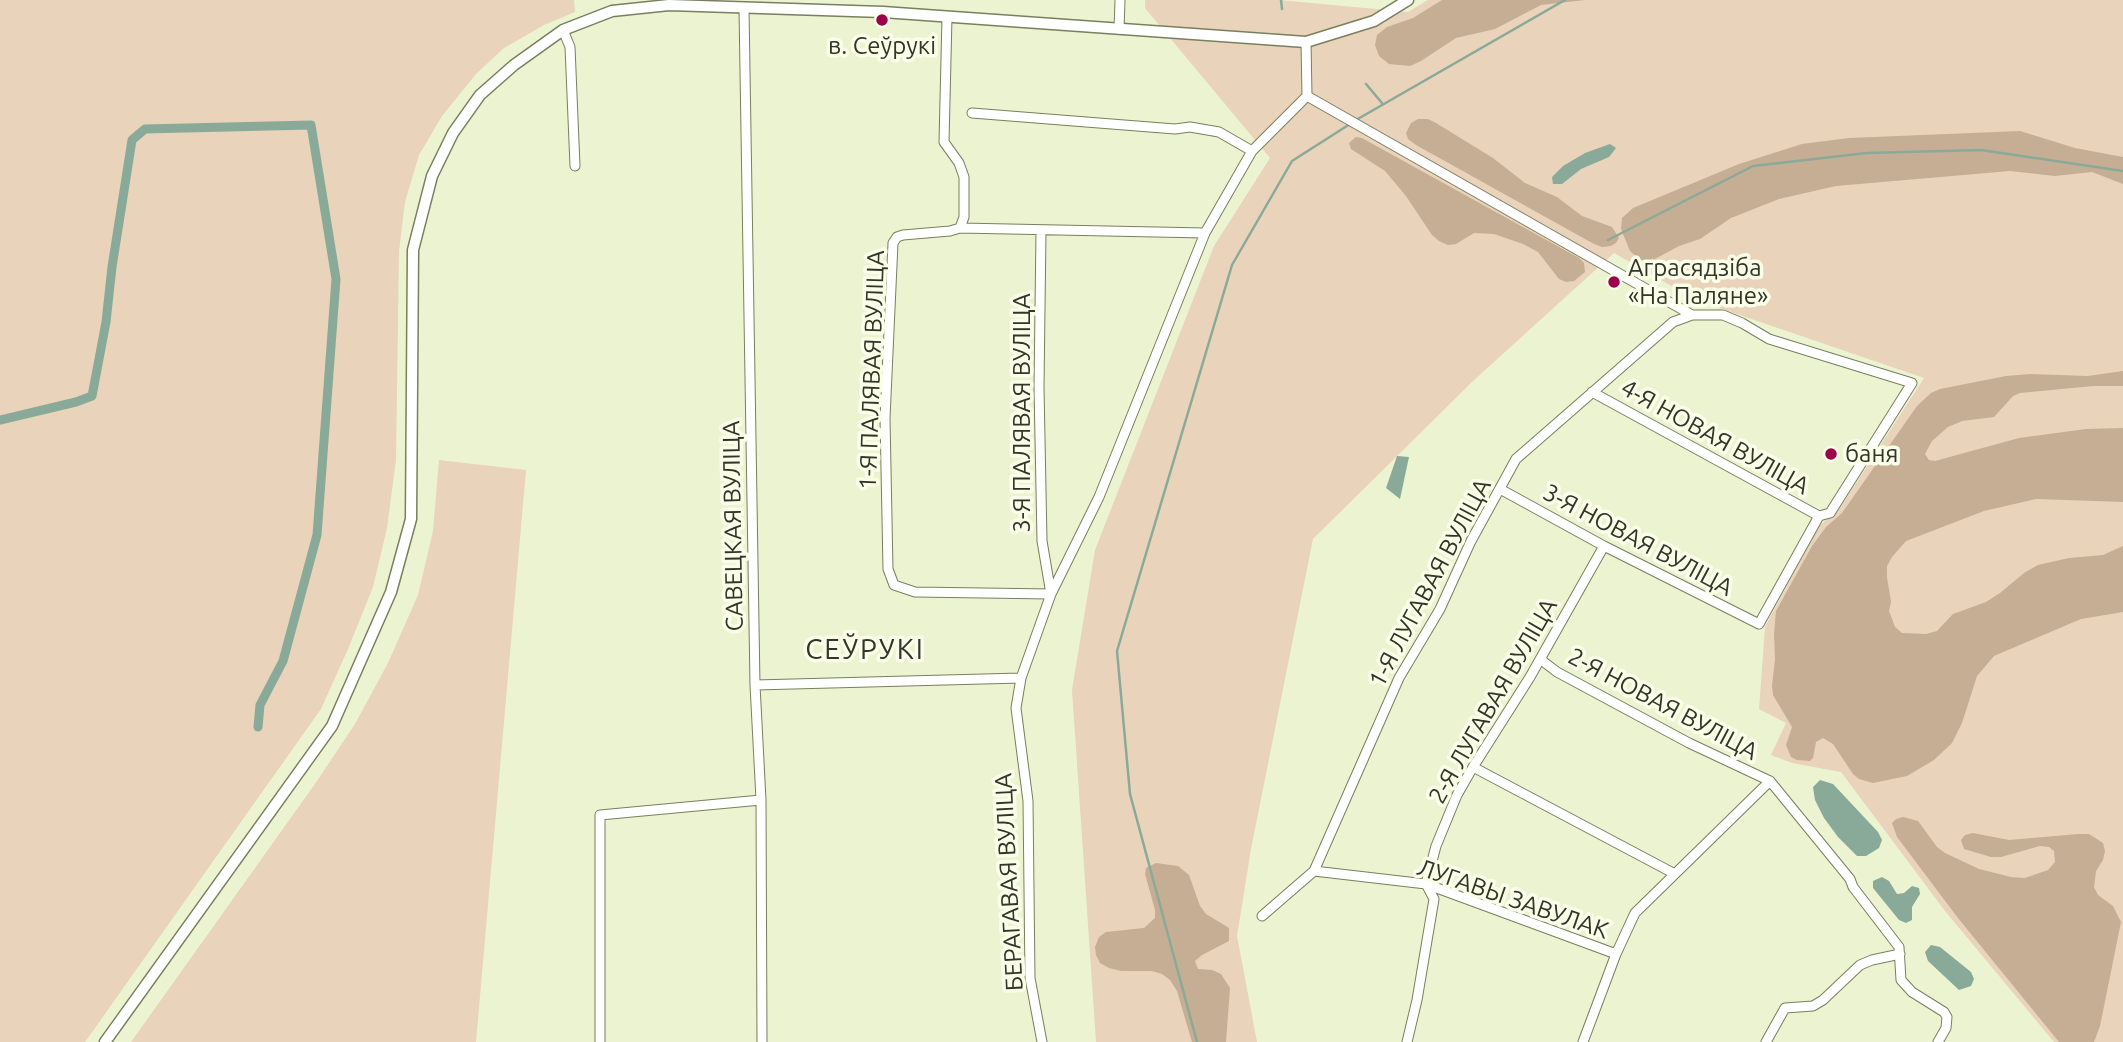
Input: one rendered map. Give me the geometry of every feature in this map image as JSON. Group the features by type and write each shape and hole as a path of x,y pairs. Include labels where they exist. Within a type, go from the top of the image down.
{"street":[{"path":"1119,29 1120,0"},
{"path":"105,1042 332,726 391,592 411,519 413,250 432,176 453,133 480,95 514,65 563,30 612,6 669,5 883,12 1306,43 1374,21 1408,0"},
{"name":"САВЕЦКАЯ ВУЛІЦА","path":"744,9 755,685 761,800 762,1042"},
{"path":"947,17 944,142 959,163 964,177 964,217 960,228 1205,233"},
{"path":"563,30 570,47 575,166"},
{"path":"1306,43 1307,96 1692,315 1723,315 1769,339 1912,383 1830,513 1819,516"},
{"name":"БЕРАГАВАЯ ВУЛІЦА","path":"1042,1042 1030,978 1028,801 1016,708 1021,678 1051,594 1099,497 1205,233 1252,151 1307,96"},
{"path":"972,113 1175,129 1190,127 1219,132 1252,151"},
{"name":"1-Я ПАЛЯВАЯ ВУЛІЦА","path":"960,228 903,235 892,243 885,418 888,569 894,584 915,592 1051,594"},
{"name":"3-Я ПАЛЯВАЯ ВУЛІЦА","path":"1041,231 1039,387 1042,541 1051,594"},
{"name":"1-Я ЛУГАВАЯ ВУЛІЦА","path":"1262,915 1314,871 1399,678 1440,609 1471,541 1516,459 1673,322 1692,315"},
{"name":"4-Я НОВАЯ ВУЛІЦА","path":"1592,392 1819,516"},
{"name":"3-Я НОВАЯ ВУЛІЦА","path":"1500,489 1604,546 1759,624 1819,516"},
{"name":"2-Я ЛУГАВАЯ ВУЛІЦА","path":"1406,1042 1417,1000 1434,899 1426,884 1436,846 1457,794 1540,659 1604,546"},
{"name":"2-Я НОВАЯ ВУЛІЦА","path":"1540,659 1556,672 1689,743 1770,781"},
{"path":"755,685 1021,678"},
{"path":"1473,766 1675,874"},
{"path":"1583,1042 1616,954 1635,913 1770,781 1850,878 1853,887 1899,947 1901,979 1912,992 1944,1012 1947,1017 1946,1028 1938,1042"},
{"path":"600,1042 600,815 761,800"},
{"name":"ЛУГАВЫ ЗАВУЛАК","path":"1314,871 1426,884 1616,954"},
{"path":"1766,1042 1785,1009 1813,1006 1860,965 1900,954"}],"shaded area":[{"path":"0,0 574,0 575,12 544,25 504,48 476,74 442,116 419,155 405,202 399,251 396,460 387,528 373,587 321,709 85,1042 0,1042"},
{"path":"1145,0 1279,0 1408,12 1428,0 2123,0 2123,1042 2054,1042 1945,911 1841,772 1792,763 1771,755 1786,723 1759,709 1765,627 1819,526 1840,508 1924,378 1696,300 1614,253 1472,382 1313,539 1251,849 1237,936 1257,1042 1096,1042 1072,690 1095,550 1214,246 1270,158 1145,8"},
{"path":"1442,0 1585,0 1541,5 1495,29 1456,38 1410,66 1389,64 1379,56 1375,45 1377,35 1387,27 1413,18"},
{"path":"1418,119 1428,119 1436,123 1493,158 1525,183 1557,197 1582,216 1612,227 1619,238 1616,243 1602,247 1594,244 1416,145 1408,139 1406,133 1411,123"},
{"path":"2020,131 2075,148 2123,157 2123,184 2092,172 2055,176 2010,171 1836,186 1779,199 1731,218 1700,239 1646,261 1630,251 1621,229 1622,218 1633,208 1739,164 1802,144 1849,138"},
{"path":"1356,137 1579,258 1584,263 1585,272 1574,281 1566,282 1559,279 1538,252 1494,234 1474,233 1456,244 1448,245 1439,241 1385,171 1351,149 1349,143"},
{"path":"1610,144 1616,148 1609,157 1581,169 1562,184 1553,184 1552,177 1563,166 1585,153"},
{"path":"2123,371 2123,386 2020,393 2013,396 1994,417 1962,421 1948,427 1932,441 1925,454 1929,460 1935,461 2019,438 2086,429 2123,428 2123,502 2036,499 1984,511 1906,541 1887,566 1887,577 1891,602 1889,611 1895,627 1902,633 1926,634 1937,631 1953,614 1986,602 2038,565 2069,558 2103,555 2123,546 2123,612 2081,619 1994,656 1977,676 1962,723 1952,743 1934,760 1907,776 1873,783 1859,779 1833,744 1823,738 1816,742 1810,761 1791,757 1786,745 1792,727 1773,695 1772,686 1776,611 1812,546 1826,527 1842,513 1917,406 1931,393 1940,389 2006,376 2088,376"},
{"path":"1397,456 1409,457 1400,499 1386,488"},
{"path":"439,460 526,470 476,1042 131,1042 317,781 355,724 388,663 418,595 433,531"},
{"path":"1820,780 1833,784 1878,832 1882,840 1879,848 1866,856 1857,856 1838,837 1815,800 1813,787"},
{"path":"1903,817 1918,821 1937,847 1945,853 1979,869 2011,877 2025,878 2048,870 2055,862 2054,851 2040,846 2001,857 1991,857 1964,849 1961,840 1965,835 1973,833 2009,840 2089,834 2103,843 2105,851 2096,871 2094,887 2098,895 2113,906 2121,922 2100,1026 2094,1042 2059,1042 1958,918 1897,837 1892,823"},
{"path":"1156,863 1178,866 1189,875 1200,906 1206,914 1229,928 1229,941 1195,961 1198,969 1221,974 1230,988 1226,1042 1192,1042 1177,991 1162,974 1109,968 1100,963 1096,955 1095,947 1099,937 1106,932 1144,928 1155,918 1145,874 1146,868"},
{"path":"1882,877 1889,881 1897,894 1904,893 1912,886 1919,888 1920,894 1912,907 1912,920 1906,923 1899,920 1873,888 1873,881"},
{"path":"1931,945 1940,947 1971,972 1974,979 1971,986 1959,990 1928,961 1925,952"}],"waterway":[{"path":"1281,0 1282,9"},
{"path":"1356,120 1565,0"},
{"path":"1366,84 1382,103"},
{"path":"1197,1042 1130,794 1117,651 1232,265 1292,161 1350,124"},
{"path":"0,420 92,396 106,322 132,140 145,129 311,125 336,279 317,535 283,661 260,705 258,727"},
{"path":"1608,240 1753,166 1867,153 1981,150 2123,171"}],"place":[{"name":"в. Сеўрукі","path":"882,20"},
{"name":"Аграсядзіба «На Паляне»","path":"1614,282"},
{"name":"баня","path":"1831,454"}],"district":[{"name":"СЕЎРУКІ","path":"865,650"}]}
